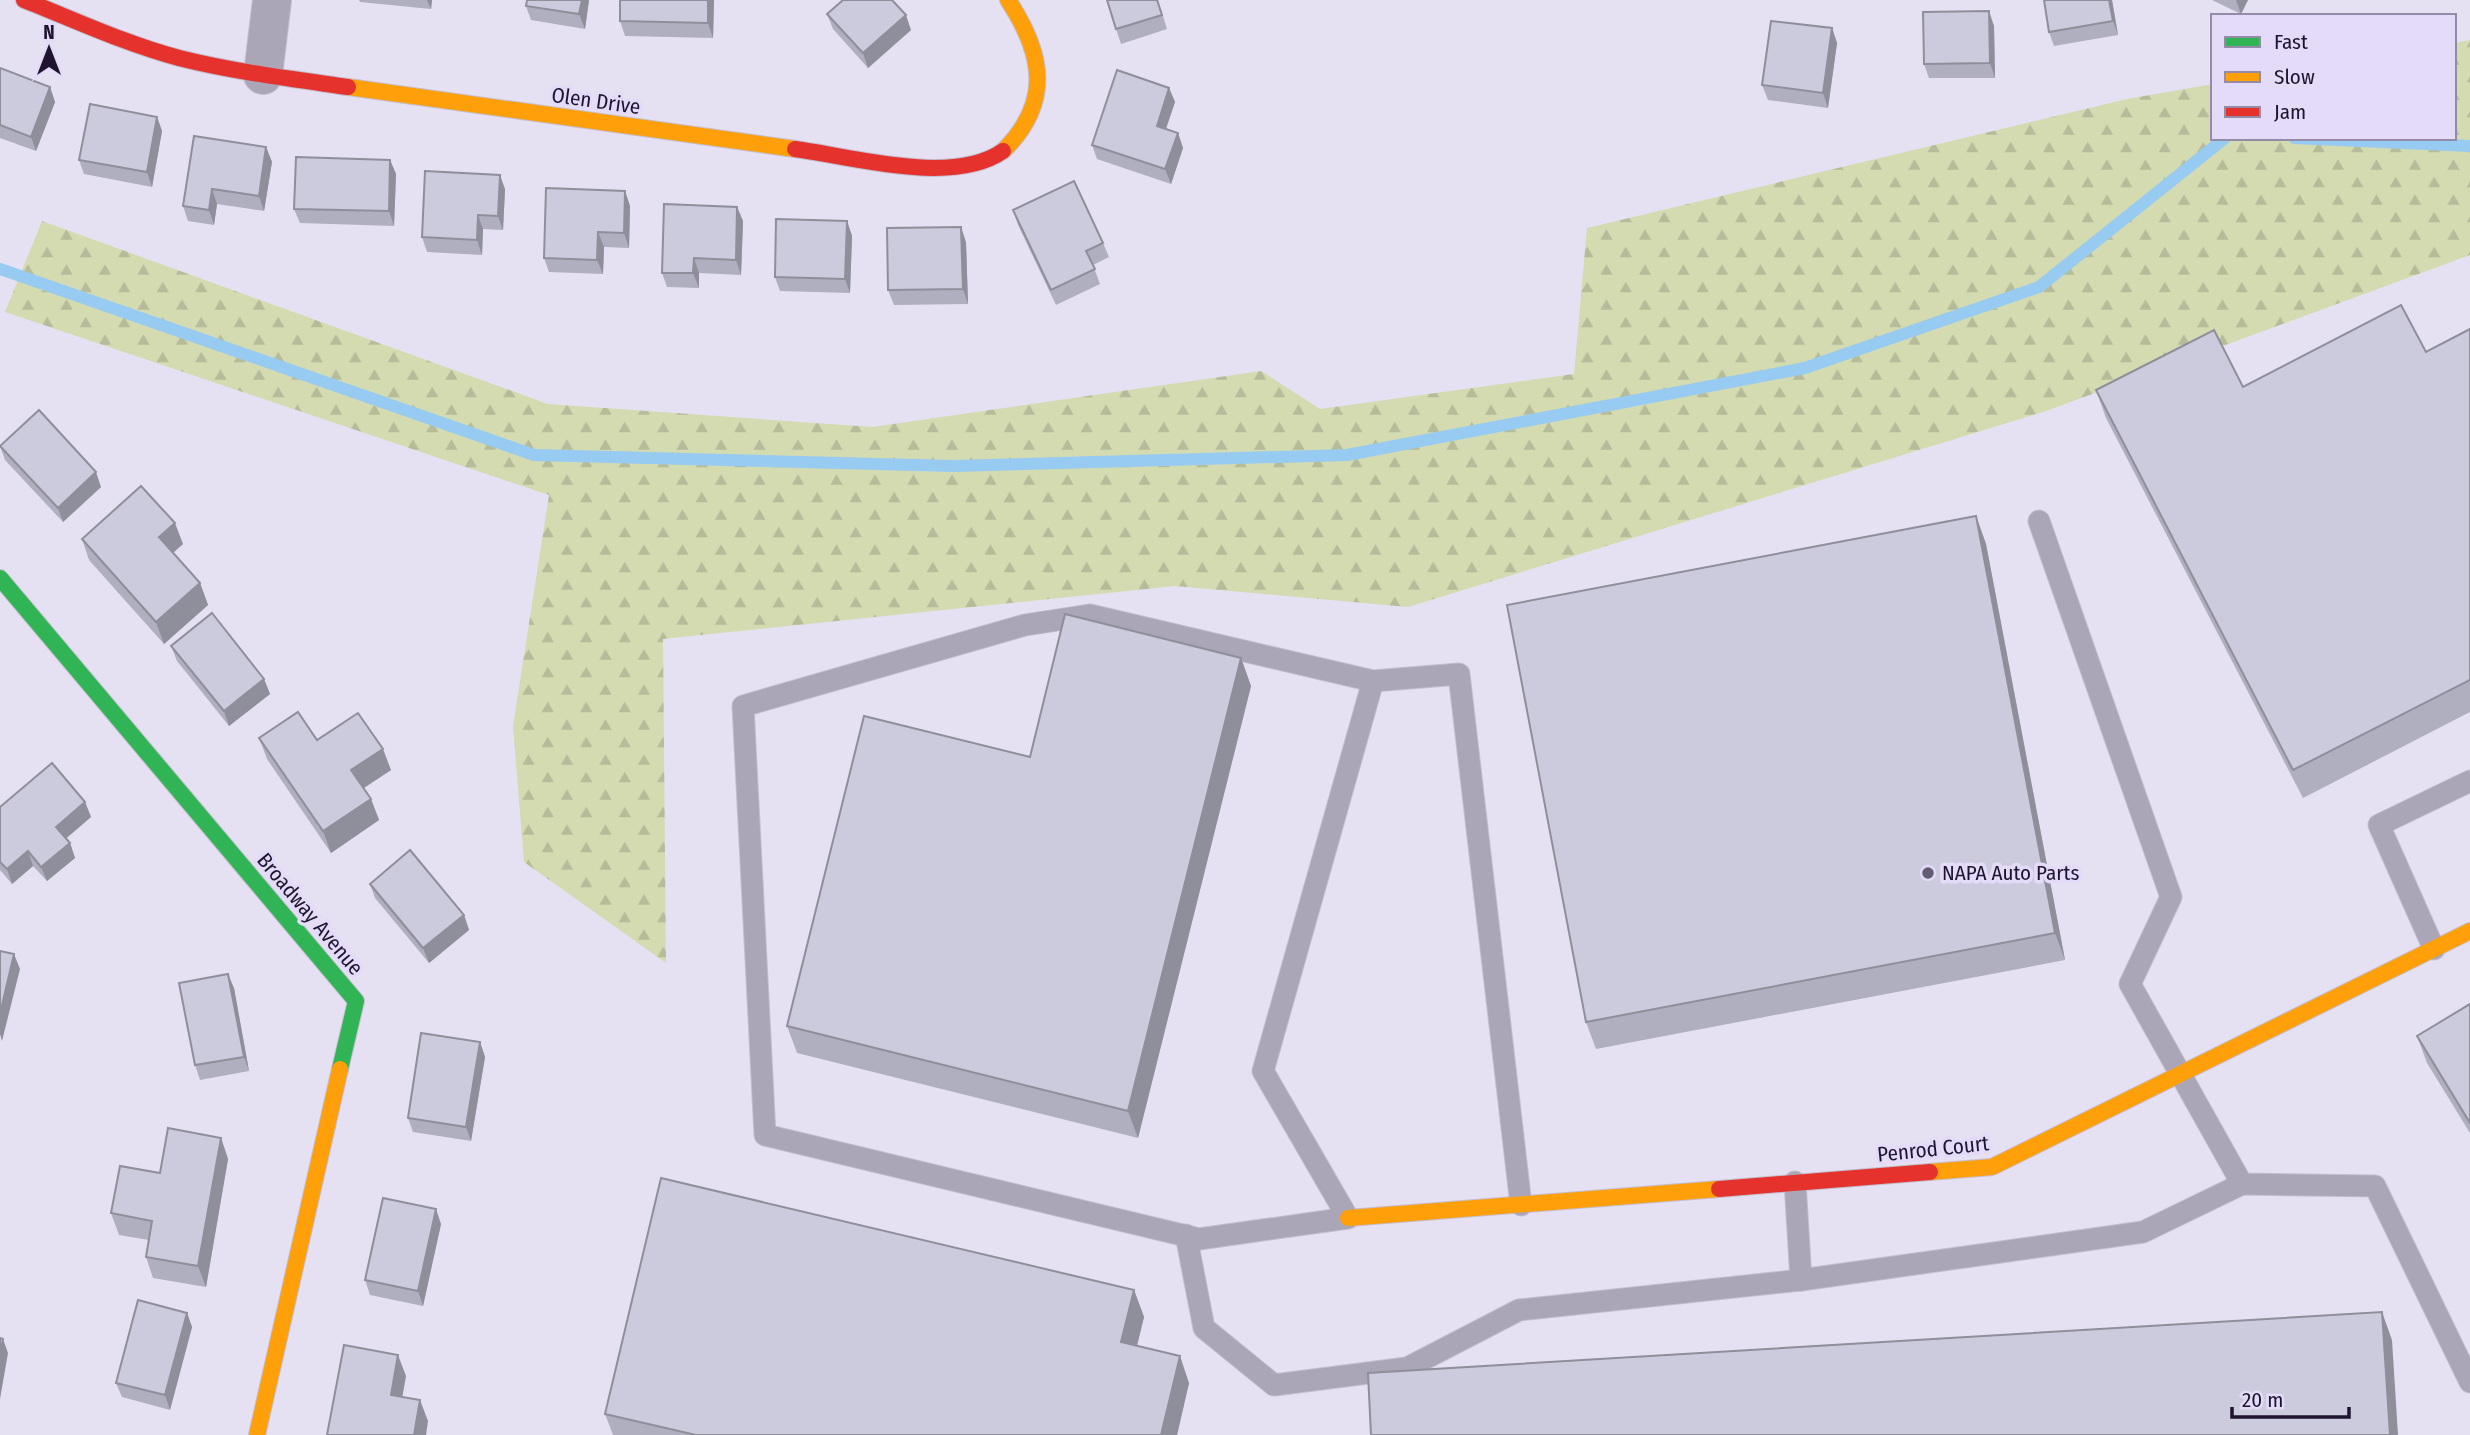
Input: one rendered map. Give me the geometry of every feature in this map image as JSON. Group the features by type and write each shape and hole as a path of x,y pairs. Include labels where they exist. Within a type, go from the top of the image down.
{"street":[{"name":"Olen Drive","path":"24,0 134,44 180,58 263,75 943,170 970,166 991,159 1013,141 1028,119 1038,72 1034,48 1008,0"},
{"path":"263,75 272,0"},
{"name":"Broadway Avenue","path":"0,578 356,1001 257,1435"},
{"name":"Penrod Court","path":"1348,1218 1992,1167 2470,931"}],"lane":[{"path":"2039,521 2171,897 2130,984 2242,1184"},
{"path":"1373,681 1263,1071 1348,1218 1199,1238 765,1135 743,706 1025,625 1090,615 1373,681 1459,674 1521,1205"},
{"path":"2434,949 2379,825 2470,781"},
{"path":"1795,1182 1801,1280"},
{"path":"1186,1235 1204,1328 1274,1385 1408,1368 1519,1310 1801,1280 2143,1232 2242,1184 2375,1186 2470,1382"}],"green space":[{"path":"2470,40 2470,255 2046,411 1408,607 1175,586 663,639 666,963 524,862 513,726 549,495 5,312 42,221 548,404 872,427 1261,371 1320,409 1574,374 1587,228 2127,99 2211,84 2211,140 2456,140 2456,43"}],"building":[{"path":"527,0 582,0 579,14 526,6"},
{"path":"620,0 708,0 708,23 620,21"},
{"path":"843,0 892,0 906,15 863,53 827,14"},
{"path":"1107,0 1157,0 1162,15 1116,29"},
{"path":"2044,0 2109,0 2113,21 2049,32"},
{"path":"1989,11 1990,63 1924,64 1923,12"},
{"path":"1771,21 1832,28 1823,93 1762,85"},
{"path":"0,68 50,87 31,137 0,125"},
{"path":"1117,70 1169,88 1157,126 1178,133 1165,169 1092,145"},
{"path":"90,104 157,117 147,172 79,160"},
{"path":"194,136 266,147 259,196 212,189 209,210 183,206"},
{"path":"296,157 390,160 389,211 294,209"},
{"path":"425,171 500,175 498,216 478,215 477,240 422,237"},
{"path":"1074,181 1103,243 1086,251 1095,269 1051,290 1013,210"},
{"path":"546,188 625,191 624,233 598,232 597,260 544,258"},
{"path":"664,204 737,207 736,260 694,258 693,273 662,273"},
{"path":"776,219 847,221 845,279 775,277"},
{"path":"961,227 963,289 888,290 887,228"},
{"path":"2401,305 2426,352 2470,329 2470,680 2293,770 2096,390 2214,330 2243,387"},
{"path":"39,410 96,472 58,508 0,446"},
{"path":"141,486 175,523 159,537 200,583 156,622 82,539"},
{"path":"1976,516 2055,933 1586,1022 1507,605"},
{"path":"212,613 264,679 224,711 171,646"},
{"path":"1065,614 1241,658 1128,1111 787,1026 864,716 1030,757"},
{"path":"298,712 317,740 358,713 383,749 351,770 371,799 323,831 259,738"},
{"path":"52,763 85,802 56,827 70,843 41,867 28,851 7,869 0,862 0,807"},
{"path":"410,850 464,915 423,948 370,884"},
{"path":"0,951 14,954 0,1014"},
{"path":"228,974 244,1057 195,1065 179,983"},
{"path":"2470,1004 2470,1123 2417,1036"},
{"path":"421,1033 480,1042 466,1127 408,1118"},
{"path":"168,1128 221,1138 198,1266 146,1257 152,1221 111,1213 120,1166 160,1173"},
{"path":"661,1178 1134,1290 1121,1342 1180,1356 1161,1435 696,1435 605,1414"},
{"path":"383,1198 436,1209 418,1291 365,1280"},
{"path":"138,1300 187,1313 165,1395 116,1383"},
{"path":"2382,1312 2390,1435 1371,1435 1368,1373"},
{"path":"344,1345 398,1355 391,1395 420,1400 414,1435 327,1435"}],"waterway":[{"path":"0,269 534,455 954,466 1347,455 1805,368 2039,287 2223,140"},
{"path":"2338,140 2470,146"}],"traffic: fast":[{"path":"0,578 356,1001 340,1069"}],"traffic: slow":[{"path":"1003,151 1019,133 1030,114 1036,96 1037,77 1029,39 1008,0"},
{"path":"348,87 795,149"},
{"path":"1930,1172 1992,1167 2470,931"},
{"path":"257,1435 340,1069"},
{"path":"1348,1218 1719,1189"}],"traffic: jam":[{"path":"24,0 120,39 179,58 242,71 348,87"},
{"path":"795,149 931,168 958,167 982,161 1003,151"},
{"path":"1719,1189 1930,1172"}],"place":[{"name":"NAPA Auto Parts","path":"1928,873"}]}
